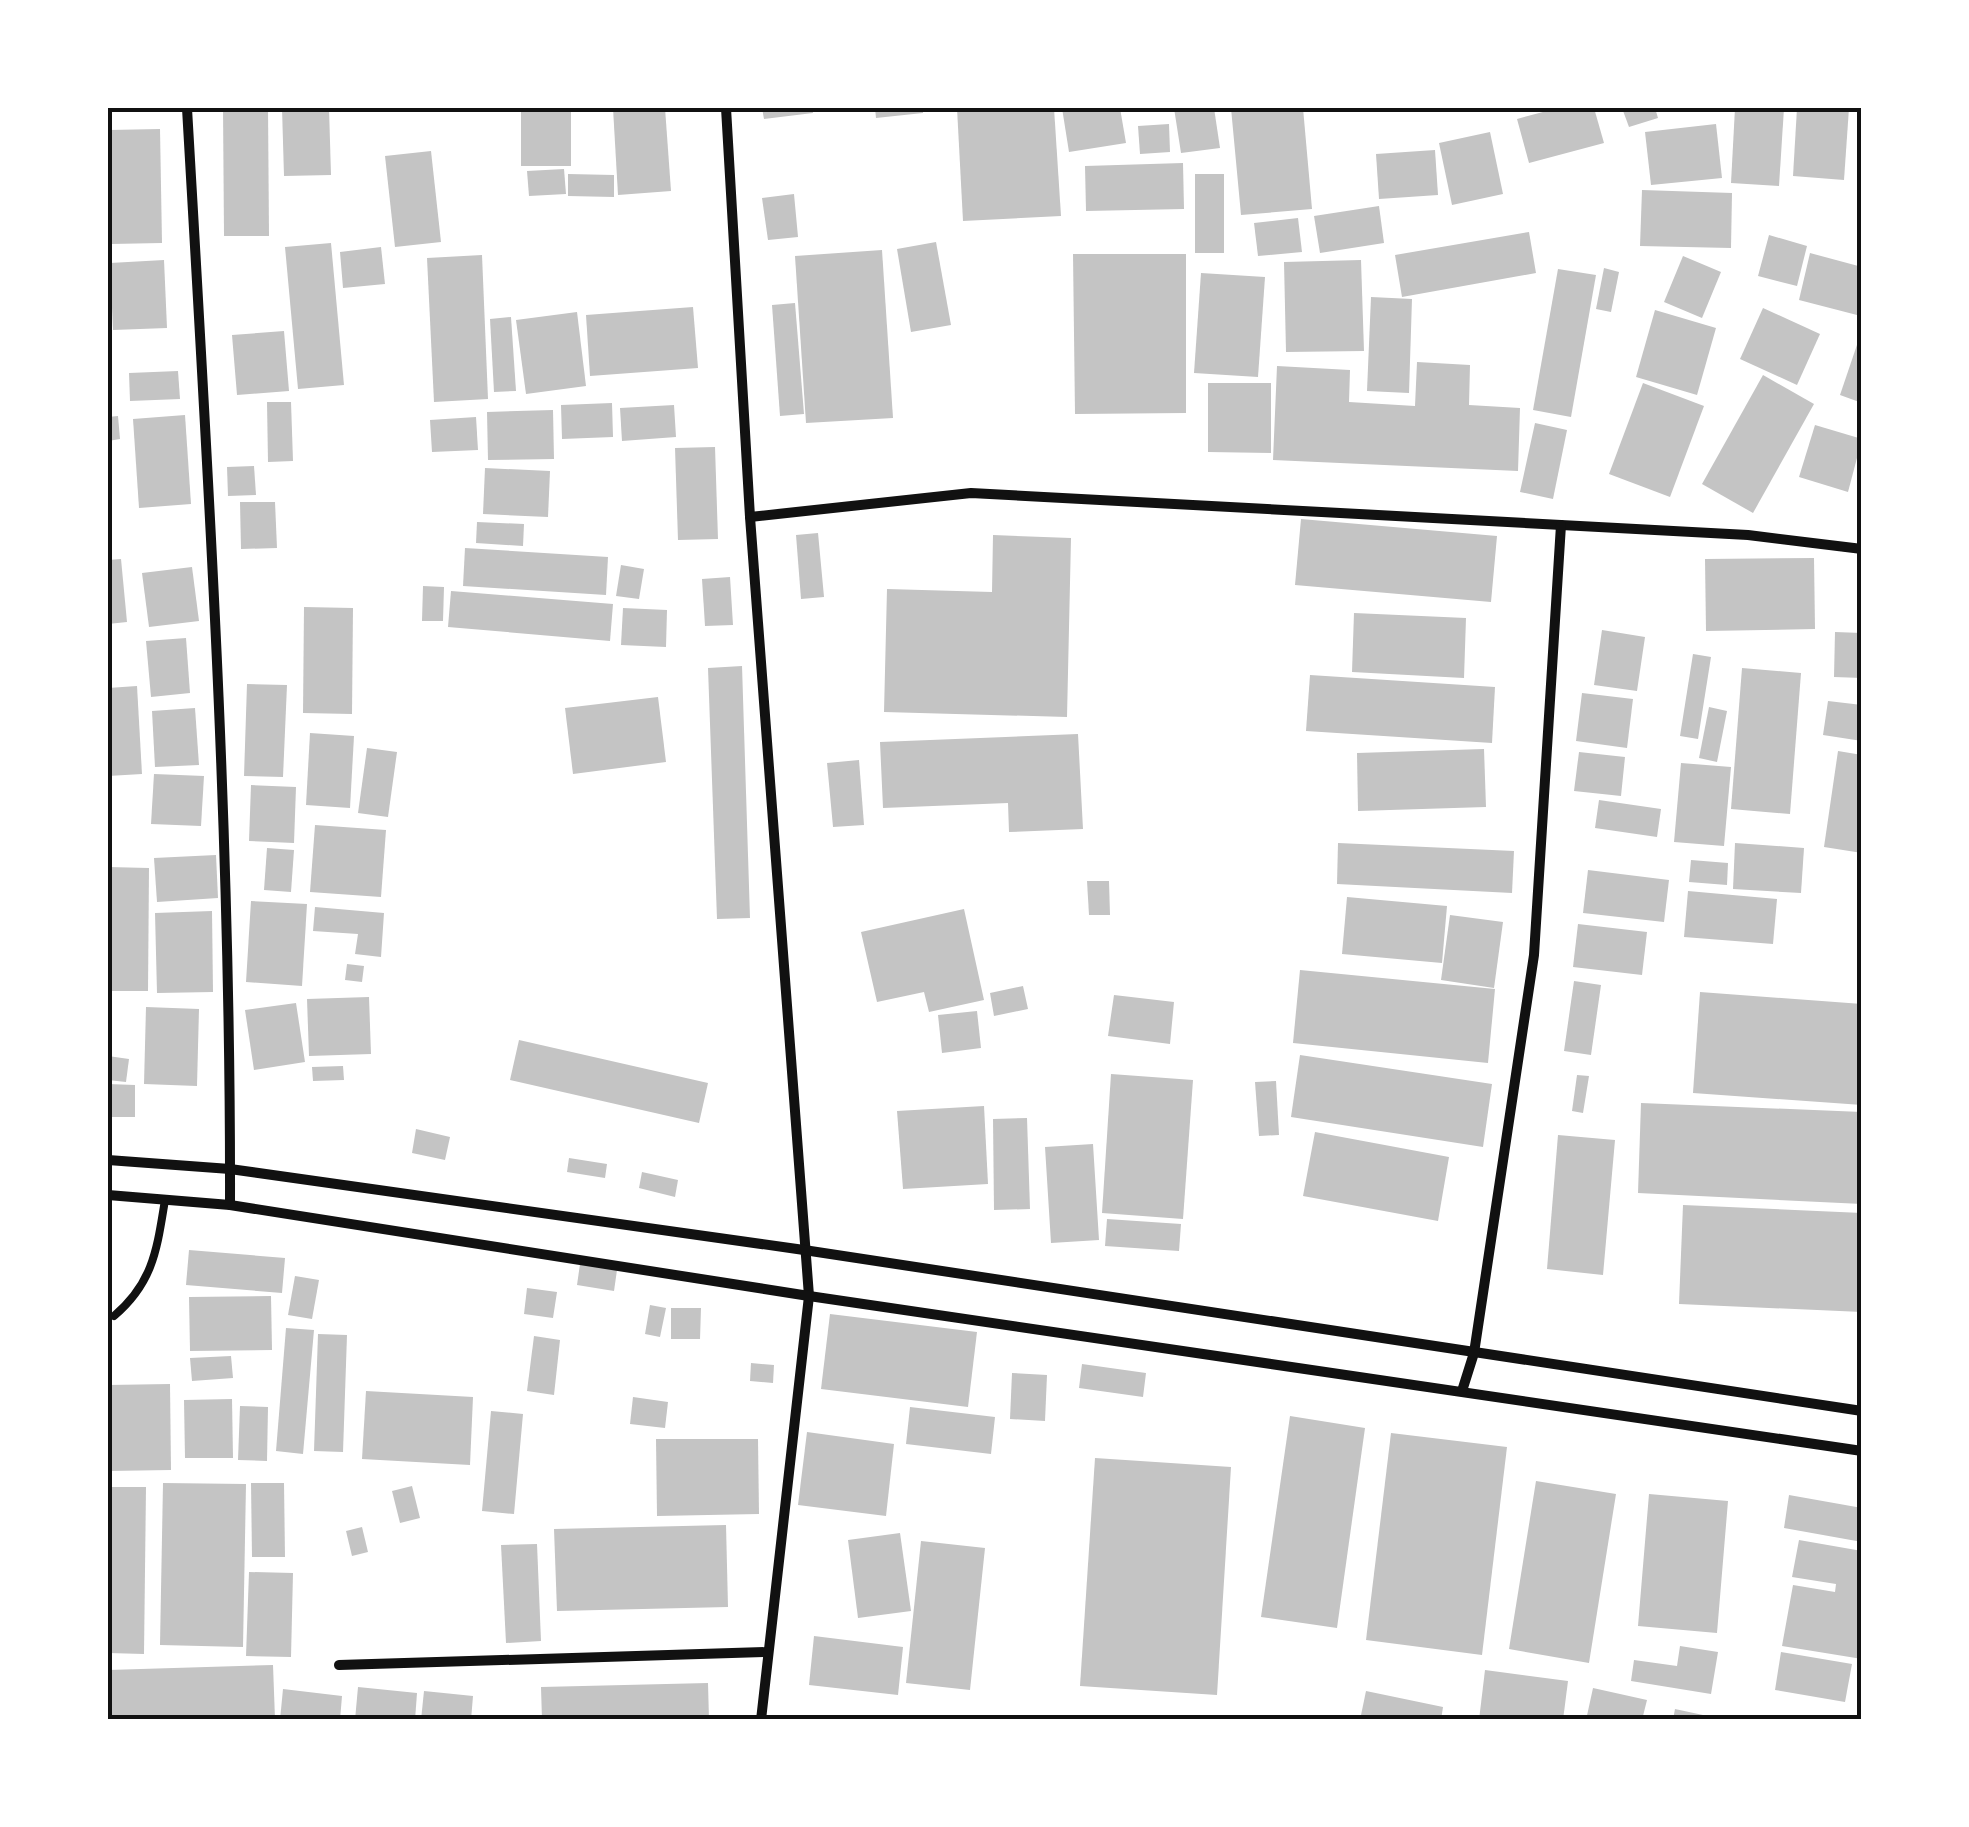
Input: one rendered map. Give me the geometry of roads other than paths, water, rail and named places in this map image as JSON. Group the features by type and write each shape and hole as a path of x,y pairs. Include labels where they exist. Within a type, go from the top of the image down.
{"street":[{"path":"188,108 228,924 230,1206"},
{"path":"726,108 750,517 809,1296 761,1720"},
{"path":"750,517 971,493 1748,535 1862,548"},
{"path":"1462,1391 1474,1353 1534,955 1561,525"},
{"path":"108,1160 230,1170 804,1250 1862,1412"},
{"path":"108,1195 230,1206 809,1296 1862,1451"},
{"path":"339,1664 768,1652"}],"lane":[{"path":"114,1316 133,1300 155,1262 165,1200"}]}
